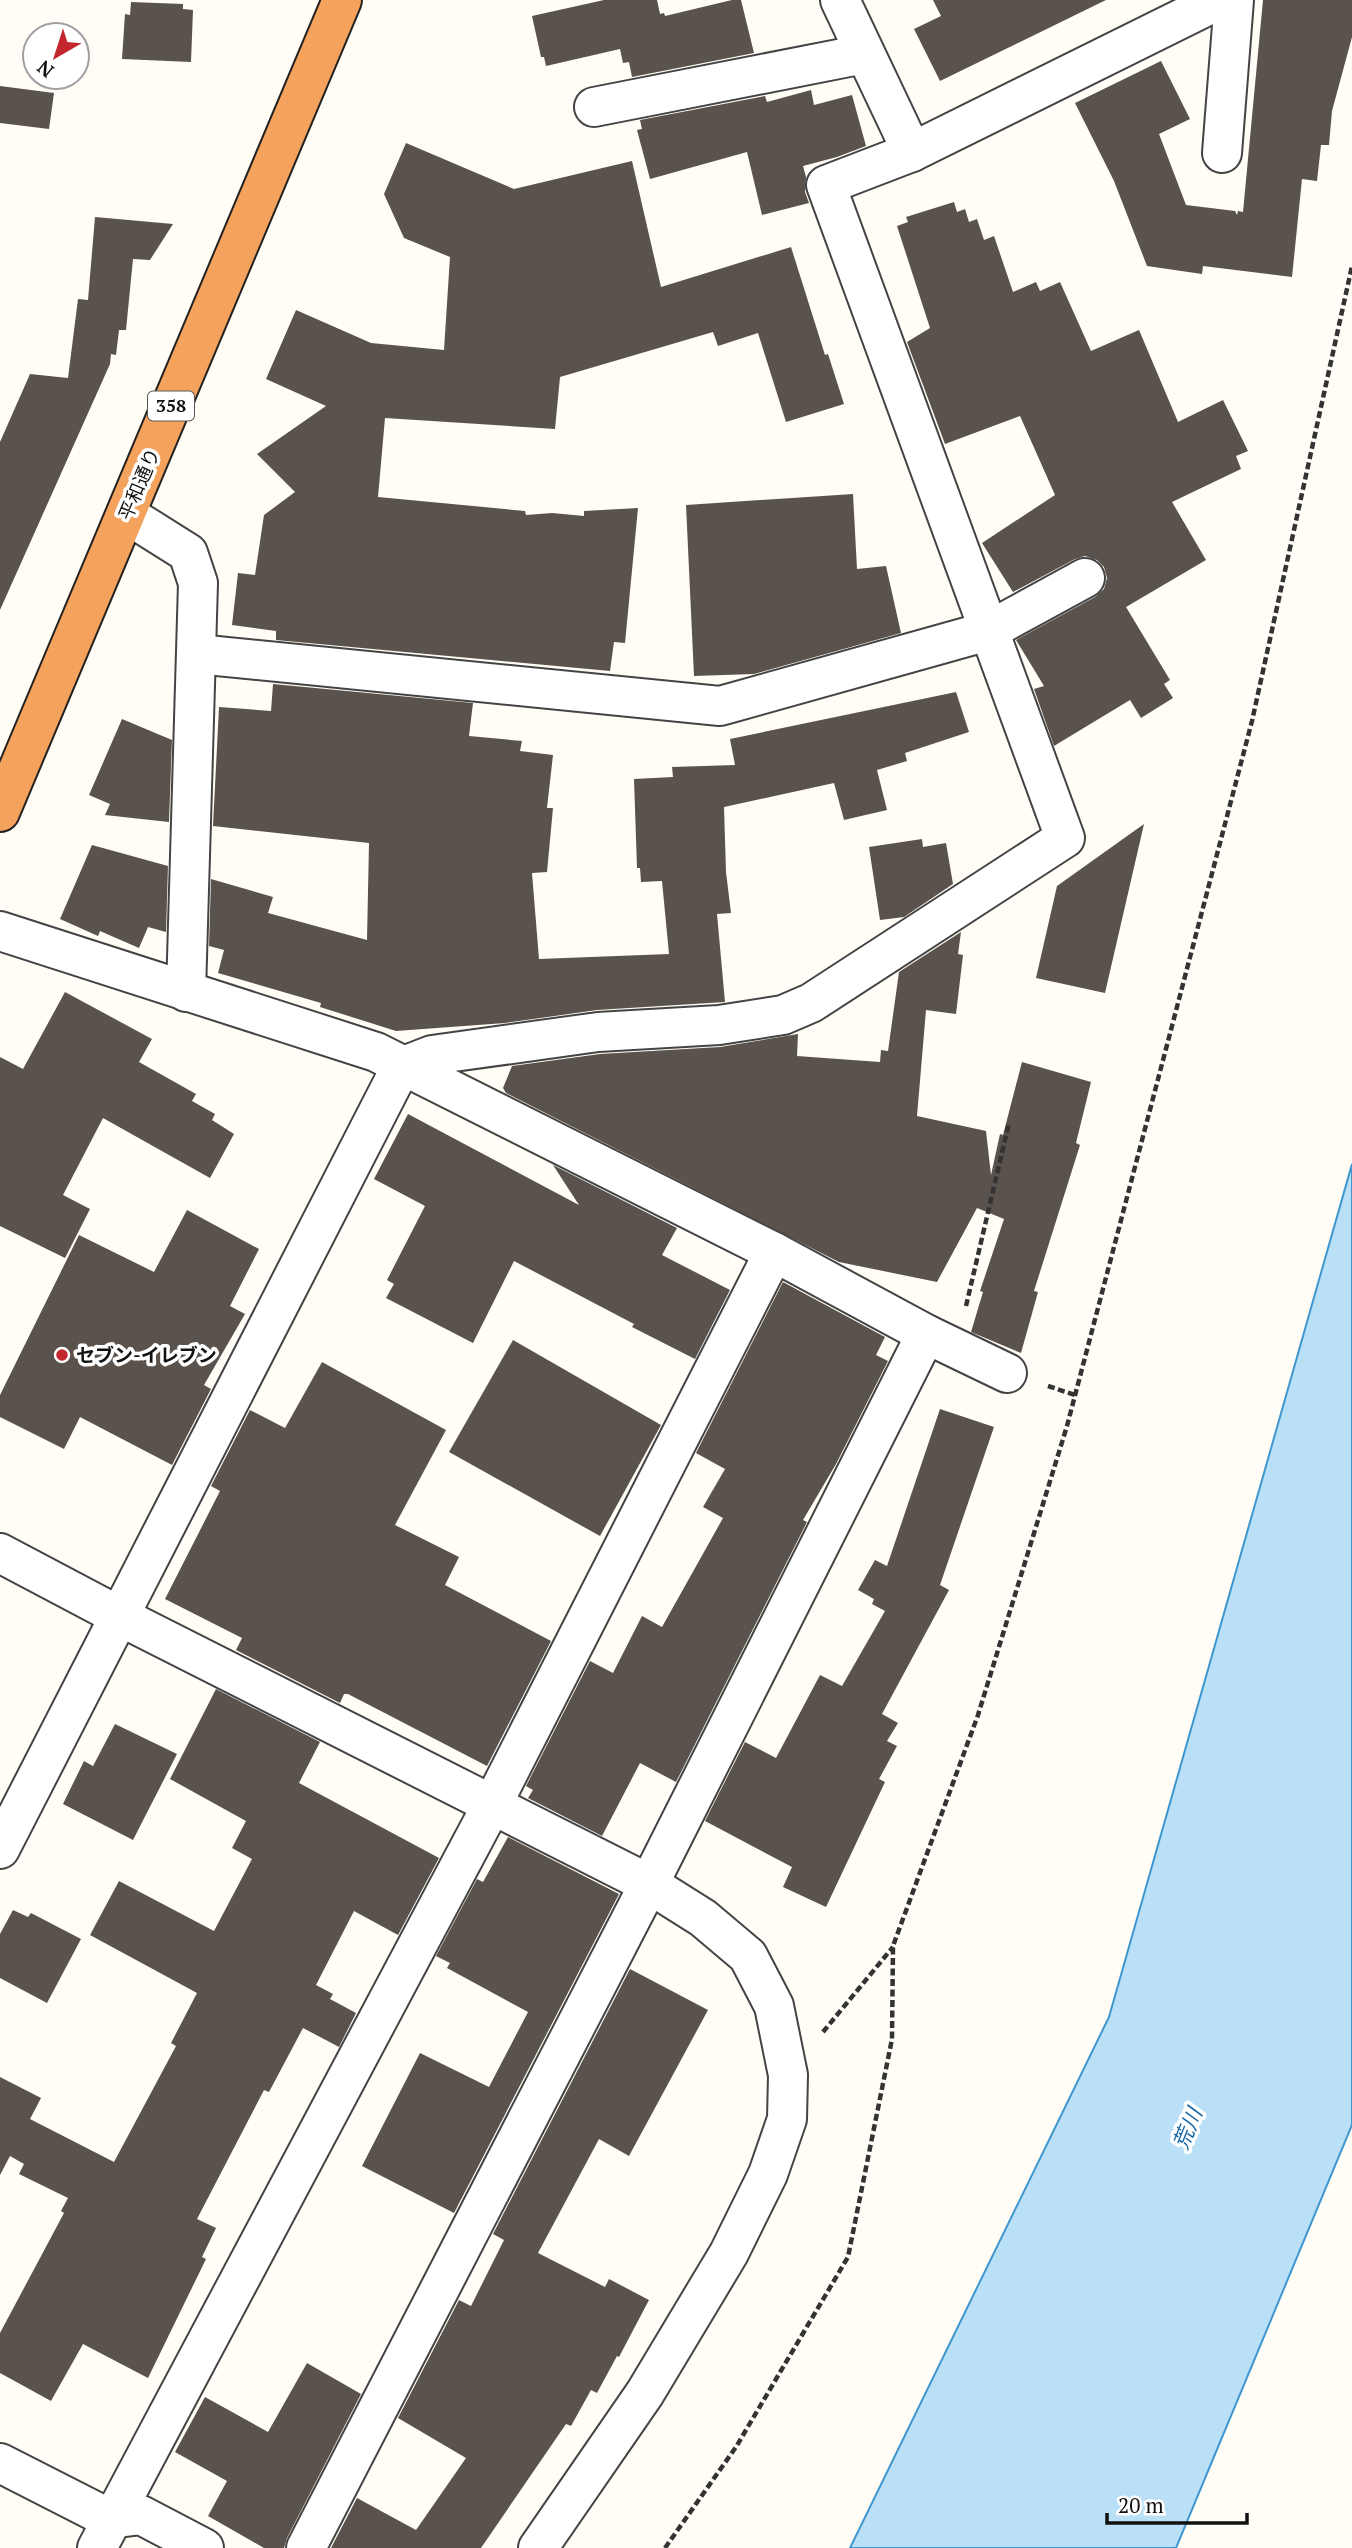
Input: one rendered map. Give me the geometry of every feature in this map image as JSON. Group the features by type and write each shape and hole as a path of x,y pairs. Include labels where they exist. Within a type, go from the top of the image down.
{"highway":[{"name":"平和通り","path":"0,812 342,0"}],"street":[{"path":"840,0 912,152"},
{"path":"0,1849 401,1067 432,1055 597,1032 719,1025 783,1015 811,1003 1065,838 825,185 912,152 1219,0"},
{"path":"1223,153 1234,0"},
{"path":"594,107 864,54"},
{"path":"126,514 188,553 198,583 186,992"},
{"path":"197,654 720,706 988,631 1085,578"},
{"path":"0,931 376,1052 401,1067 774,1252 1007,1373"},
{"path":"104,2534 493,1803 774,1252"},
{"path":"306,2548 649,1884 941,1341"},
{"path":"0,1553 649,1884 703,1918 748,1956 774,2006 788,2075 787,2119 768,2174 730,2253 645,2393 538,2548"},
{"path":"0,2463 104,2534"},
{"path":"104,2534 141,2515 204,2548"}],"path":[{"path":"788,2075 893,1946 978,1715 1069,1416 1252,721 1352,267"},
{"path":"941,1341 1009,1123"},
{"path":"665,2548 736,2447 848,2257 891,2039 893,1946"}],"water":[{"name":"荒川","path":"1352,1164 1352,2125 1176,2548 850,2548 1109,2017"}],"building":[{"path":"604,0 657,0 660,14 664,13 665,16 741,0 754,53 632,77 629,62 623,63 620,49 546,66 544,57 541,57 532,16"},
{"path":"933,0 1106,0 940,81 914,29 941,16"},
{"path":"1263,0 1352,0 1352,37 1332,111 1329,145 1321,145 1317,181 1302,179 1292,277 1203,266 1202,274 1147,266 1114,181 1075,103 1161,61 1190,119 1159,134 1186,205 1235,211 1237,215 1238,211 1243,212"},
{"path":"131,2 183,4 183,9 193,10 191,62 122,59 125,14 130,15"},
{"path":"0,86 21,89 21,91 54,93 49,129 0,123"},
{"path":"811,90 814,105 852,95 866,146 803,166 806,177 805,192 809,203 762,215 747,152 650,179 637,130 642,129 640,120 765,96 767,102"},
{"path":"406,143 514,189 632,161 661,287 791,247 825,355 828,354 844,404 786,422 758,333 718,346 713,332 560,377 555,429 385,418 378,497 525,511 526,515 552,513 584,516 584,511 638,508 625,643 614,642 610,671 276,640 276,631 232,625 238,573 255,575 264,515 295,492 257,454 326,406 266,379 296,310 371,343 444,350 450,257 404,238 384,194"},
{"path":"954,202 957,212 965,209 969,222 977,219 984,240 994,236 1013,292 1036,282 1040,291 1060,282 1091,351 1139,330 1178,422 1223,400 1248,451 1236,456 1241,469 1172,502 1206,560 1126,607 1170,680 1164,684 1173,698 1141,718 1130,700 1054,746 1034,689 1044,686 1016,640 1095,597 1104,589 1107,578 1104,567 1097,560 1085,556 1013,592 982,543 1055,495 1020,416 945,444 907,342 930,328 897,226 908,222 906,217"},
{"path":"95,217 173,224 150,260 133,259 126,330 119,330 116,355 111,354 110,364 0,610 0,442 30,374 68,378 78,299 88,300"},
{"path":"853,494 857,569 886,566 901,633 754,674 694,676 686,505"},
{"path":"273,684 473,703 469,736 522,741 520,751 553,755 547,808 553,808 547,872 532,873 539,959 669,954 662,881 641,882 640,868 637,868 634,779 673,777 672,767 735,765 730,739 956,692 969,732 905,753 907,761 877,770 887,810 844,820 834,783 724,807 726,872 731,913 717,914 725,1002 597,1010 505,1023 396,1031 320,1007 321,1003 218,973 224,950 209,946 211,879 273,897 268,913 367,940 369,843 213,826 219,707 271,711"},
{"path":"122,719 172,740 169,822 105,815 110,804 89,795"},
{"path":"1144,824 1105,993 1036,978 1057,886"},
{"path":"922,839 923,847 946,843 953,884 904,917 880,920 869,847"},
{"path":"92,845 168,866 166,932 148,927 139,948 100,931 98,936 60,919"},
{"path":"961,932 958,954 963,955 956,1014 926,1010 917,1116 986,1131 991,1175 1000,1134 1003,1135 1022,1062 1091,1082 1076,1143 1080,1145 1034,1291 1038,1292 1021,1353 971,1332 983,1292 980,1291 1004,1219 977,1208 937,1282 839,1262 506,1093 503,1088 512,1066 600,1054 720,1047 798,1034 797,1056 880,1062 881,1050 888,1051 899,972"},
{"path":"65,992 152,1039 139,1062 196,1094 192,1101 215,1114 212,1120 234,1134 210,1178 103,1118 63,1195 90,1209 65,1258 0,1226 0,1057 23,1069"},
{"path":"408,1114 579,1205 553,1165 677,1228 662,1255 730,1290 695,1359 514,1261 473,1343 386,1298 394,1284 387,1280 425,1206 374,1179"},
{"path":"187,1210 259,1249 230,1306 245,1314 204,1385 211,1389 172,1465 80,1417 64,1449 0,1417 0,1395 79,1235 154,1272"},
{"path":"783,1282 885,1337 876,1355 888,1361 836,1464 803,1520 807,1522 676,1782 640,1763 602,1836 528,1798 533,1790 526,1786 590,1661 613,1673 642,1616 662,1627 723,1518 703,1507 725,1469 696,1453"},
{"path":"513,1340 661,1425 600,1536 449,1452"},
{"path":"322,1362 446,1430 395,1525 459,1557 445,1585 551,1641 487,1766 348,1694 344,1694 340,1703 236,1650 242,1638 165,1599 220,1491 211,1486 250,1410 285,1428"},
{"path":"940,1409 994,1427 940,1585 949,1590 882,1714 898,1723 887,1741 897,1746 879,1779 885,1782 826,1907 783,1887 792,1867 705,1821 745,1742 776,1758 820,1675 842,1686 885,1611 872,1604 874,1599 858,1590 875,1560 887,1566"},
{"path":"216,1689 320,1742 299,1783 439,1858 398,1935 354,1911 316,1985 333,1994 330,1999 356,2013 339,2047 303,2028 269,2092 264,2090 197,2219 216,2228 202,2257 206,2259 148,2378 83,2344 51,2401 0,2373 0,2333 64,2213 61,2211 68,2198 19,2174 24,2164 10,2156 0,2175 0,2077 41,2098 30,2119 114,2162 176,2046 171,2043 197,1993 90,1935 119,1881 214,1931 252,1859 232,1848 246,1821 170,1779"},
{"path":"115,1724 177,1754 133,1840 63,1804 84,1761 93,1766"},
{"path":"508,1837 619,1894 454,2213 362,2166 420,2053 489,2087 528,2012 447,1968 450,1963 436,1956 477,1879 483,1882"},
{"path":"13,1910 28,1917 31,1913 81,1939 47,2003 0,1978 0,1934"},
{"path":"630,1969 708,2010 629,2156 599,2139 538,2253 605,2287 609,2279 649,2300 597,2393 591,2390 571,2426 566,2424 481,2548 331,2548 357,2498 416,2530 466,2458 398,2418 459,2300 471,2306 504,2240 493,2234"},
{"path":"307,2363 361,2394 284,2548 264,2548 208,2516 227,2481 175,2452 205,2397 268,2432"}],"place":[{"name":"セブン-イレブン","path":"62,1355"}]}
